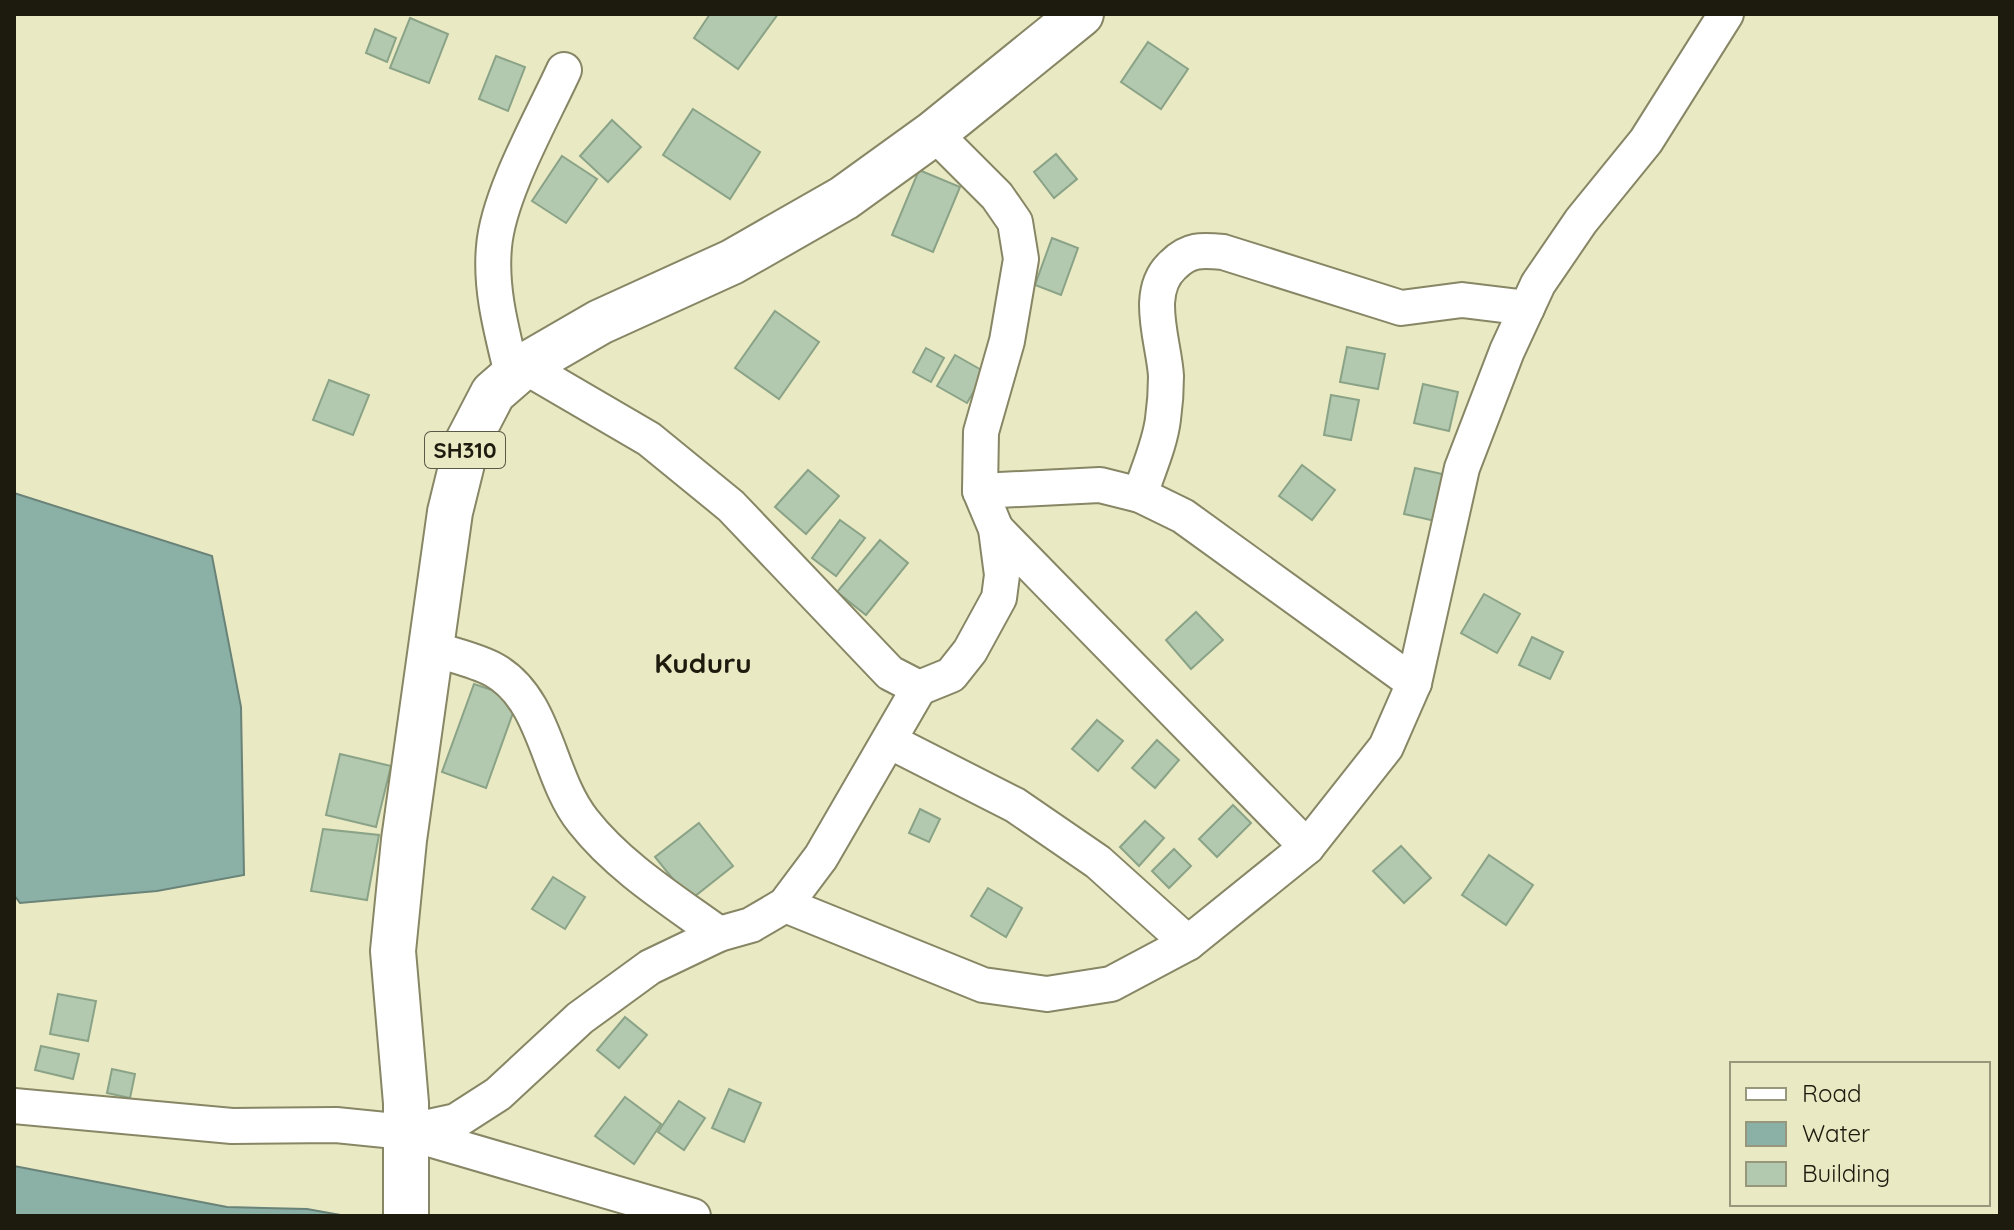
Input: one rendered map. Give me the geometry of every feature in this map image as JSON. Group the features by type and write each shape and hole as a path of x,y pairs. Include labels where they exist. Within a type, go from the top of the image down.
{"main road":[{"name":"SH310","path":"406,1213 406,1103 393,951 404,840 450,512 467,443 493,393 518,370 600,322 744,255 844,198 934,133 1081,14"}],"street":[{"path":"785,905 983,985 1047,994 1111,984 1188,943 1307,847 1386,747 1414,683 1462,468 1507,351 1538,284 1581,221 1646,141 1726,14"},
{"path":"564,70 508,192 494,245 495,303 518,370 649,439 731,506 890,673 919,688"},
{"path":"405,1132 456,1121 498,1094 580,1018 650,967 719,934 751,925 785,905 821,857 919,688 951,675 970,651 999,598 1002,575 996,529 980,491 981,432 1007,341 1021,259 1015,222 997,196 934,133"},
{"path":"1140,495 1163,422 1166,375 1157,298 1162,274 1182,256 1197,249 1223,252 1401,308 1462,300 1527,308"},
{"path":"980,491 1100,485 1140,495 1183,516 1414,683"},
{"path":"996,529 1307,847"},
{"path":"431,648 492,669 508,679 522,695 538,724 560,783 582,820 651,885 719,934"},
{"path":"889,741 1015,805 1051,829 1098,862 1188,943"},
{"path":"14,1106 232,1126 336,1125 405,1132 693,1216"}],"water":[{"path":"14,493 212,556 241,707 244,875 157,891 20,903 14,895"},
{"path":"14,1166 227,1207 307,1209 346,1216 14,1216"}],"building":[{"path":"710,14 778,14 738,69 694,38"},
{"path":"410,18 448,34 429,83 390,68"},
{"path":"375,29 396,38 387,62 366,53"},
{"path":"1148,42 1188,69 1161,109 1121,82"},
{"path":"496,56 525,67 508,111 479,99"},
{"path":"693,109 760,152 730,199 663,155"},
{"path":"612,120 641,147 608,182 580,156"},
{"path":"1056,154 1077,179 1054,198 1034,172"},
{"path":"562,156 597,179 566,223 532,201"},
{"path":"919,170 960,187 933,252 892,235"},
{"path":"1052,238 1078,248 1061,295 1035,285"},
{"path":"775,311 819,342 779,399 735,368"},
{"path":"1347,347 1385,354 1378,389 1340,382"},
{"path":"926,348 944,358 931,382 913,372"},
{"path":"955,355 985,372 967,403 937,386"},
{"path":"329,380 369,395 353,435 313,420"},
{"path":"1423,384 1458,392 1449,431 1414,423"},
{"path":"1331,395 1359,400 1351,440 1324,435"},
{"path":"1302,465 1335,490 1312,520 1279,496"},
{"path":"1415,468 1451,476 1440,522 1404,514"},
{"path":"808,470 839,496 806,534 775,507"},
{"path":"840,520 865,538 836,576 812,558"},
{"path":"880,540 908,563 866,615 837,592"},
{"path":"1484,594 1520,614 1497,653 1461,633"},
{"path":"1196,612 1223,640 1191,669 1166,640"},
{"path":"1532,637 1563,652 1550,679 1519,665"},
{"path":"474,684 518,699 486,788 442,772"},
{"path":"1097,720 1123,741 1098,771 1072,749"},
{"path":"1157,740 1179,760 1155,788 1132,768"},
{"path":"340,754 391,766 376,827 326,815"},
{"path":"1233,805 1251,823 1217,857 1199,839"},
{"path":"920,809 940,819 929,842 909,833"},
{"path":"1145,821 1164,838 1139,866 1120,847"},
{"path":"699,823 733,866 690,900 655,857"},
{"path":"323,829 379,835 367,900 311,891"},
{"path":"1401,846 1431,878 1404,903 1373,871"},
{"path":"1174,849 1191,866 1169,888 1152,871"},
{"path":"1489,855 1533,885 1506,925 1462,895"},
{"path":"553,877 585,897 565,929 532,909"},
{"path":"988,888 1022,908 1006,937 971,916"},
{"path":"58,994 96,1001 88,1041 50,1034"},
{"path":"625,1017 647,1035 619,1068 597,1050"},
{"path":"41,1046 79,1054 73,1079 35,1070"},
{"path":"112,1069 135,1074 130,1098 107,1093"},
{"path":"729,1089 761,1103 744,1142 712,1128"},
{"path":"625,1097 661,1124 634,1164 595,1136"},
{"path":"679,1101 705,1118 684,1150 658,1132"}],"district":[{"name":"Kuduru","path":"703,663"}]}
